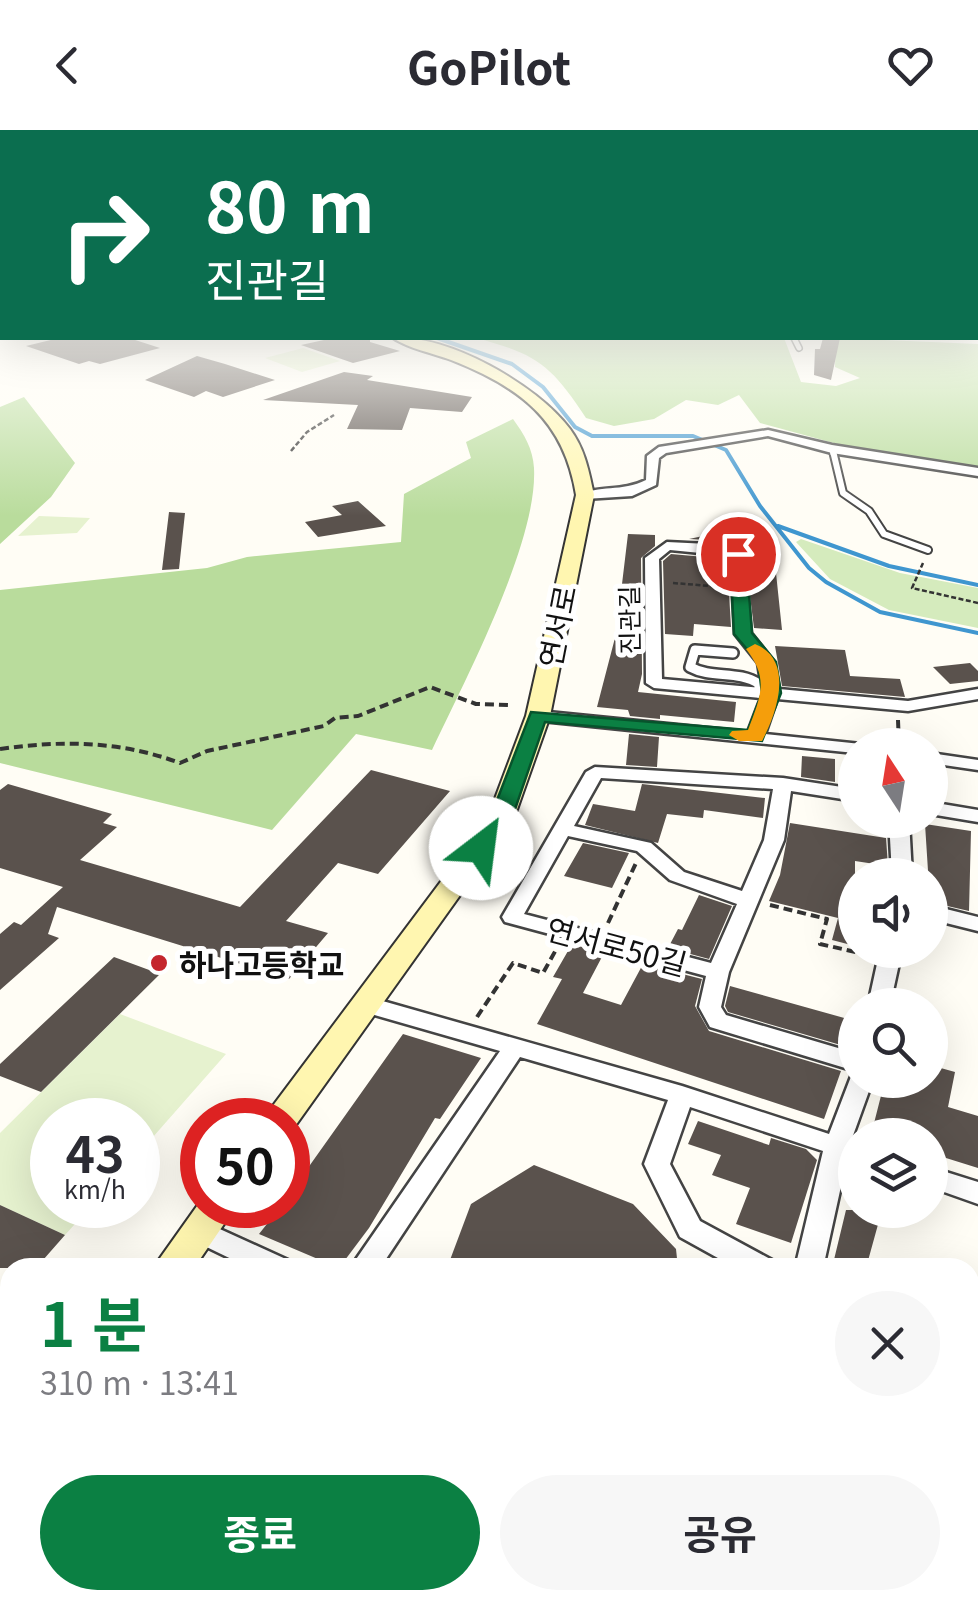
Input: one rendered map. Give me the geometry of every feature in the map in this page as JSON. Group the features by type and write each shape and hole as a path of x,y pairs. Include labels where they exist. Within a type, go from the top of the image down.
{"main road":[{"name":"연서로","path":"296,1098 500,821 525,710 585,495 579,461 567,438 542,408 503,378"},
{"path":"180,1258 202,1228"}],"street":[{"path":"585,495 632,492 652,482 653,456 663,450 768,433 832,449 978,472"},
{"name":"진관길","path":"765,693 766,662 743,634 738,554 729,549 667,546 652,558 654,682 765,693 897,705 978,694"},
{"path":"755,736 765,693"},
{"path":"525,710 838,746"},
{"path":"948,761 978,765"},
{"name":"연서로50길","path":"718,972 512,917 595,772 783,784 838,792"},
{"name":"연서로50길","path":"783,784 774,840 718,972 710,1007 718,1021 838,1057"},
{"path":"948,811 978,816"},
{"path":"562,828 644,847 677,876 750,900"},
{"path":"948,916 978,924"},
{"path":"364,1004 682,1095 838,1146"},
{"path":"371,1258 515,1047"},
{"path":"682,1095 657,1164 690,1229 744,1258"},
{"path":"812,1258 838,1175"},
{"path":"948,1182 978,1192"},
{"path":"224,1228 264,1258"}],"lane":[{"path":"832,449 843,493 869,511 884,534 928,550"},
{"path":"733,653 695,650 690,667 694,672 750,677 765,693"}],"path":[{"path":"290,451 307,432 334,415"},
{"path":"922,566 912,588 978,603"},
{"path":"653,582 740,588"},
{"path":"0,749 40,742 138,748 180,764 207,751 324,726 335,718 358,716 430,686 476,704 525,710"},
{"path":"897,705 898,728"},
{"path":"599,940 644,847"},
{"path":"750,900 828,919 820,944 838,947"},
{"path":"466,1033 513,963 544,973 566,932"}],"green space":[{"path":"556,378 799,378 801,382 836,386 860,378 978,378 978,470 852,448 760,423 739,395 718,405 686,400 654,419 614,426 586,418"},
{"path":"24,397 75,463 51,497 0,544 0,407"},
{"path":"513,419 527,442 534,468 524,533 497,610 432,750 356,734 272,830 0,763 0,590 207,568 247,557 401,542 404,494 471,458 466,442"},
{"path":"39,516 90,518 77,533 18,536"},
{"path":"801,539 900,573 978,588 978,628 889,610 830,579 796,542"},
{"path":"120,1014 226,1054 187,1098 180,1098 180,1106 160,1129 160,1098 35,1098"},
{"path":"30,1103 30,1219 0,1205 0,1133"},
{"path":"50,1228 71,1228 65,1235"}],"building":[{"path":"327,378 370,378 367,380 472,397 462,412 410,408 402,430 347,429 358,405 263,400"},
{"path":"145,380 275,380 223,397 206,391 194,397"},
{"path":"358,501 386,526 318,537 305,522 342,515 332,506"},
{"path":"169,512 185,513 179,569 162,570"},
{"path":"736,529 774,554 782,630 754,628 744,548 729,541 689,539"},
{"path":"628,534 655,535 655,546 641,558 642,674 638,692 736,702 734,722 630,716 628,710 597,707 616,634"},
{"path":"671,554 727,559 731,627 694,624 693,636 665,634 663,561"},
{"path":"775,646 845,650 850,676 900,679 905,697 782,686"},
{"path":"970,663 978,671 978,681 950,684 933,667"},
{"path":"629,734 659,737 657,767 626,765"},
{"path":"802,756 835,759 835,782 801,777"},
{"path":"371,770 450,791 378,874 338,863 286,921 328,933 289,979 57,907 48,934 59,938 0,990 0,934 14,922 21,925 63,887 0,868 0,790 8,784 112,814 103,823 117,827 80,860 240,907"},
{"path":"642,784 765,798 763,818 704,810 703,818 667,814 658,843 585,825 593,804 635,811"},
{"path":"790,823 838,830 838,838 886,838 887,858 838,858 838,918 769,901 780,875"},
{"path":"948,828 971,831 969,911 948,906 948,858 927,858 926,838 948,838"},
{"path":"583,843 629,853 612,888 564,876"},
{"path":"699,895 732,906 709,959 668,948"},
{"path":"838,918 838,942 832,940"},
{"path":"572,944 604,953 583,993 621,1005 643,964 702,979 695,1006 709,1031 838,1070 824,1119 537,1024 562,979 553,977"},
{"path":"114,957 160,974 41,1092 0,1076 0,1064"},
{"path":"730,986 838,1016 838,1044 728,1012 725,1006"},
{"path":"403,1034 481,1058 440,1119 435,1118 346,1258 315,1258 259,1234 264,1228 310,1228 310,1165"},
{"path":"948,1070 955,1072 948,1107 978,1116 978,1168 948,1159 948,1118 875,1118 880,1098 948,1098"},
{"path":"698,1121 769,1145 771,1138 806,1149 817,1160 791,1243 736,1224 750,1188 712,1175 721,1155 688,1144"},
{"path":"534,1165 633,1204 676,1249 677,1258 451,1258 471,1204"},
{"path":"0,1205 30,1219 30,1228 50,1228 65,1235 45,1258 0,1258"},
{"path":"842,1228 877,1228 869,1258 834,1258"}],"waterway":[{"path":"531,378 575,427 592,436 693,436 726,450 760,506 809,568 826,582 880,612 978,633"},
{"path":"778,526 889,566 978,585"}],"slow traffic":[{"path":"739,735 755,736 772,693 766,662 755,649"}],"place":[{"name":"하나고등학교","path":"159,963"}],"route":[{"path":"481,848 500,821 538,716 755,736 772,693 766,662 743,634 738,554"}]}
